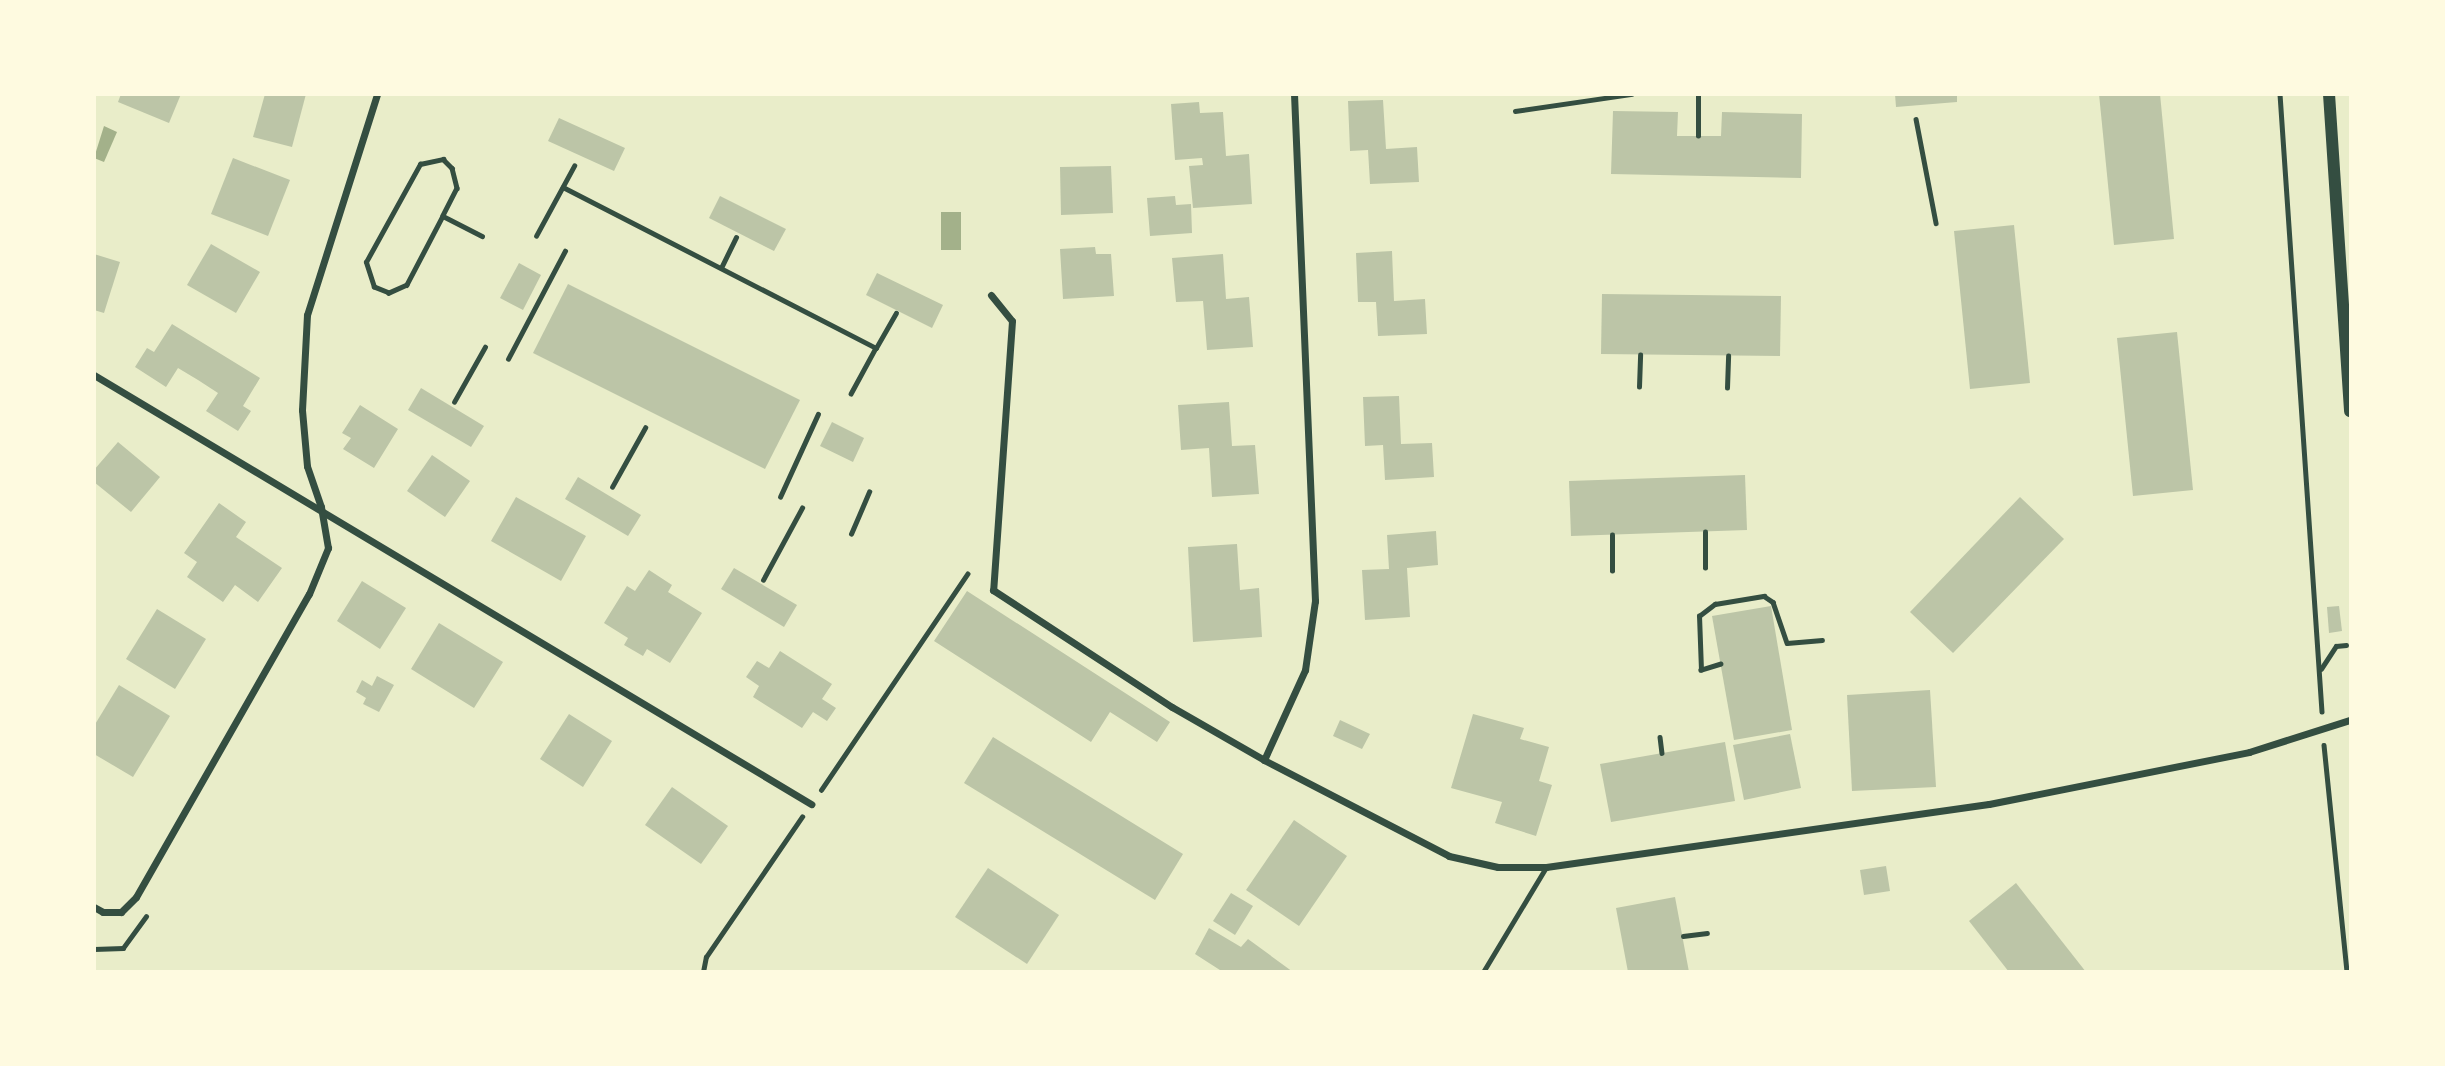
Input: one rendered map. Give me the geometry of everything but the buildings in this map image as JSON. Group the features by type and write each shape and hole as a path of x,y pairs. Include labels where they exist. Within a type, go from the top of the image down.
{"street":[{"path":"94,907 112,913 121,912 136,897 309,594 328,548 321,508 307,466 302,410 307,315 377,94"},
{"path":"1264,760 1305,670 1315,601 1294,94"},
{"path":"2329,94 2350,411"},
{"path":"991,295 1012,321 993,590 1172,707 1264,760 1449,856 1498,867 1546,866 1989,804 2249,752 2350,720"},
{"path":"94,375 321,508 811,804"}],"lane":[{"path":"1483,971 1546,866"}],"path":[{"path":"1515,111 1632,94"},
{"path":"1698,94 1698,136"},
{"path":"2280,94 2323,728 2347,971"},
{"path":"1916,119 1936,223"},
{"path":"433,159 443,159 458,180 443,216 407,285 389,293 369,282 366,262 421,164 433,159"},
{"path":"536,236 574,166"},
{"path":"563,187 876,348"},
{"path":"443,216 482,236"},
{"path":"721,268 736,237"},
{"path":"508,359 565,251"},
{"path":"851,394 896,313"},
{"path":"454,402 485,347"},
{"path":"1639,387 1640,355"},
{"path":"1727,388 1728,356"},
{"path":"780,497 818,414"},
{"path":"612,487 645,428"},
{"path":"851,534 869,492"},
{"path":"763,580 802,508"},
{"path":"1705,532 1705,568"},
{"path":"1612,535 1612,571"},
{"path":"703,971 706,957 967,574"},
{"path":"1721,664 1701,670 1699,616 1715,604 1764,596 1773,603 1787,643 1822,639"},
{"path":"2320,671 2336,646 2346,645"},
{"path":"1660,737 1662,753"},
{"path":"1683,936 1707,933"}],"shaded area":[{"path":"104,126 117,132 104,162 94,158"},
{"path":"941,212 961,212 961,250 941,250"}]}
